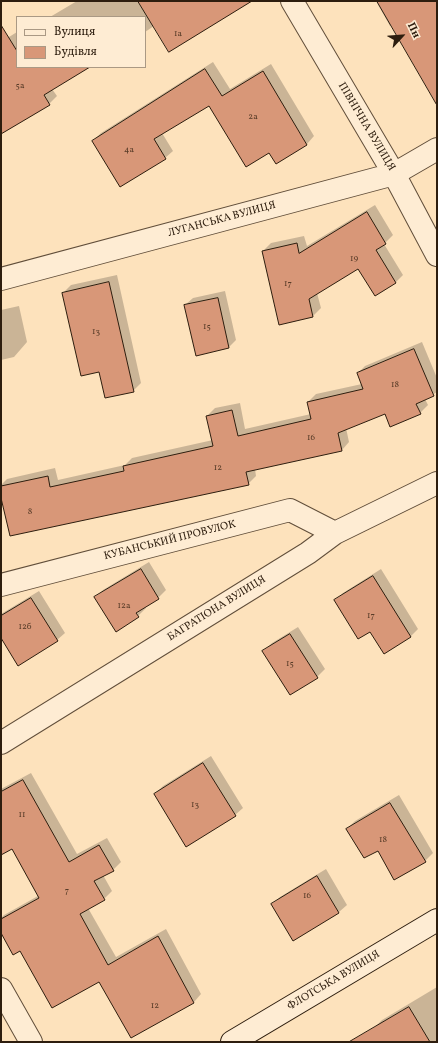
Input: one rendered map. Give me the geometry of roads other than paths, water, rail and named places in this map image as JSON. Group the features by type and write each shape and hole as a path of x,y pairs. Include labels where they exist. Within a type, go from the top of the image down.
{"street":[{"name":"ПІВНІЧНА ВУЛИЦЯ","path":"292,1 394,174 437,255"},
{"name":"ЛУГАНСЬКА ВУЛИЦЯ","path":"1,279 394,174 437,148"},
{"name":"БАГРАТІОНА ВУЛИЦЯ","path":"1,743 308,553 335,533 437,483"},
{"name":"КУБАНСЬКИЙ ПРОВУЛОК","path":"1,585 290,510 335,533"},
{"name":"ФЛОТСЬКА ВУЛИЦЯ","path":"232,1042 437,920"},
{"path":"1,989 31,1042"}]}
